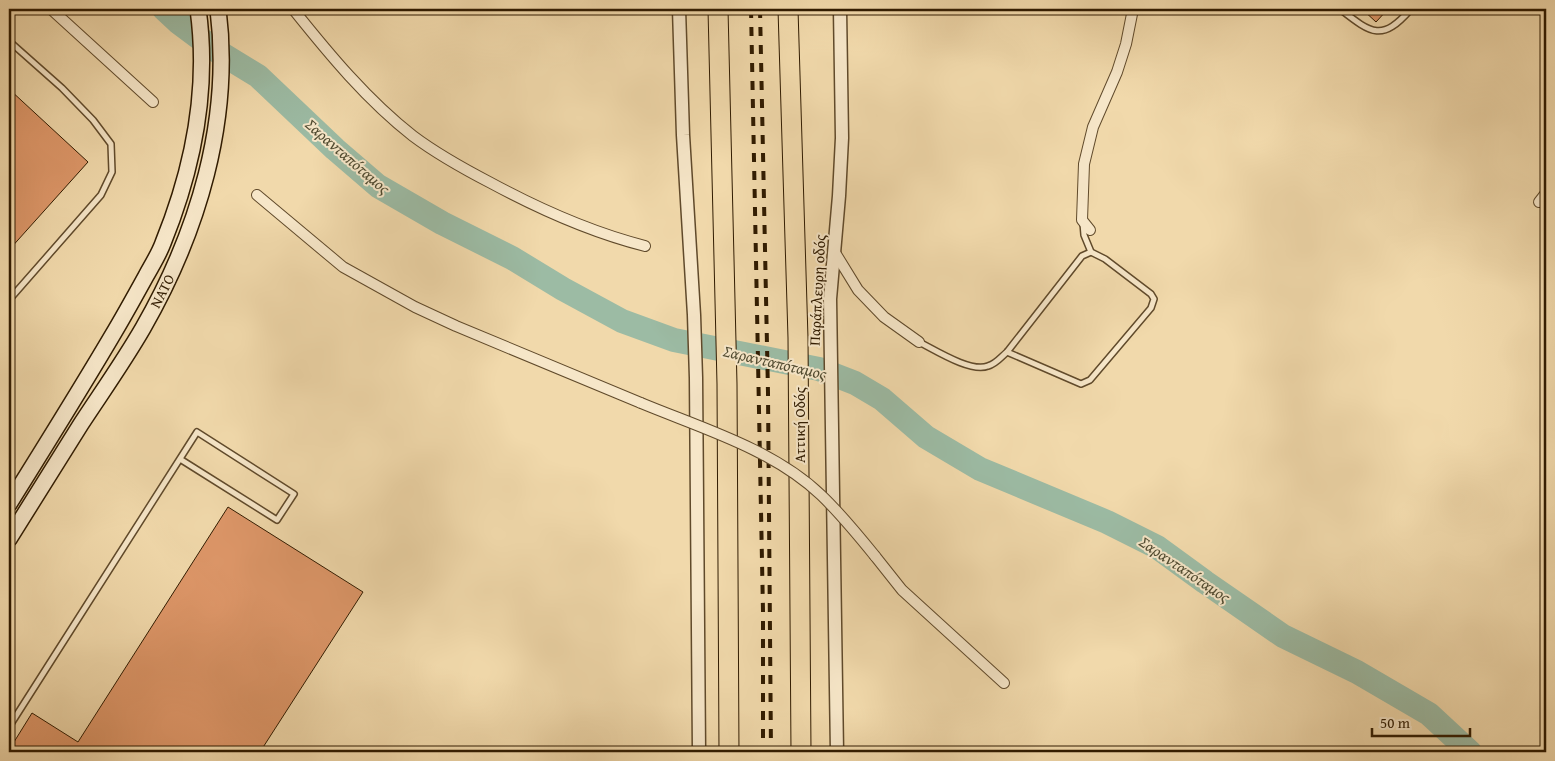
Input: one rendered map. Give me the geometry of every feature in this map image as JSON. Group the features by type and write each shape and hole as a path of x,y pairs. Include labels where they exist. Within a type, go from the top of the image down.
{"highway":[{"path":"718,9 727,384 729,752"},
{"name":"Αττική Οδός","path":"788,9 798,338 801,752"}],"main road":[{"name":"ΝΑΤΟ","path":"9,504 81,389 124,316 162,245 180,196 191,155 198,114 202,67 198,9"},
{"name":"ΝΑΤΟ","path":"9,539 142,329 163,292 181,253 210,162 218,113 221,66 218,9"}],"street":[{"path":"51,9 153,102"},
{"path":"293,9 324,47 374,102 413,136 463,168 540,209 612,237 645,246"},
{"path":"679,9 683,135 696,378 699,752"},
{"name":"Παράπλευρη οδός","path":"837,752 837,647 831,436 830,299 842,138 840,9"},
{"path":"1090,230 1082,220 1084,164 1093,127 1117,72 1126,44 1133,9"},
{"path":"1539,202 1546,193"},
{"path":"256,195 343,267 416,307 456,326 738,443 792,473 820,494 845,520 902,590 1004,682"},
{"path":"834,251 858,290 884,317 919,342"}],"lane":[{"path":"1340,9 1366,28 1376,31 1389,30 1399,23 1411,9"},
{"path":"9,41 62,88 93,120 111,144 112,172 101,196 9,300"},
{"path":"1007,352 1081,384 1090,380 1151,308 1154,299 1151,294 1106,259 1091,252 1084,235 1082,220"},
{"path":"919,342 971,367 987,367 1007,352 1082,256 1091,252"},
{"path":"9,727 197,432 294,494 277,520 180,459"}],"building":[{"path":"1362,9 1388,9 1376,22"},
{"path":"9,89 88,162 9,250"},
{"path":"228,507 363,592 260,752 9,752 32,713 78,742"}],"waterway":[{"name":"Σαρανταπόταμος","path":"164,9 217,51 258,76 335,149 378,186 442,223 512,258 563,289 622,321 674,340 819,369 855,383 882,399 926,437 980,469 1107,522 1157,547 1283,636 1357,672 1429,714 1470,752"}],"railway":[{"path":"751,9 763,611 763,752"},
{"path":"760,9 768,393 771,752"}]}
